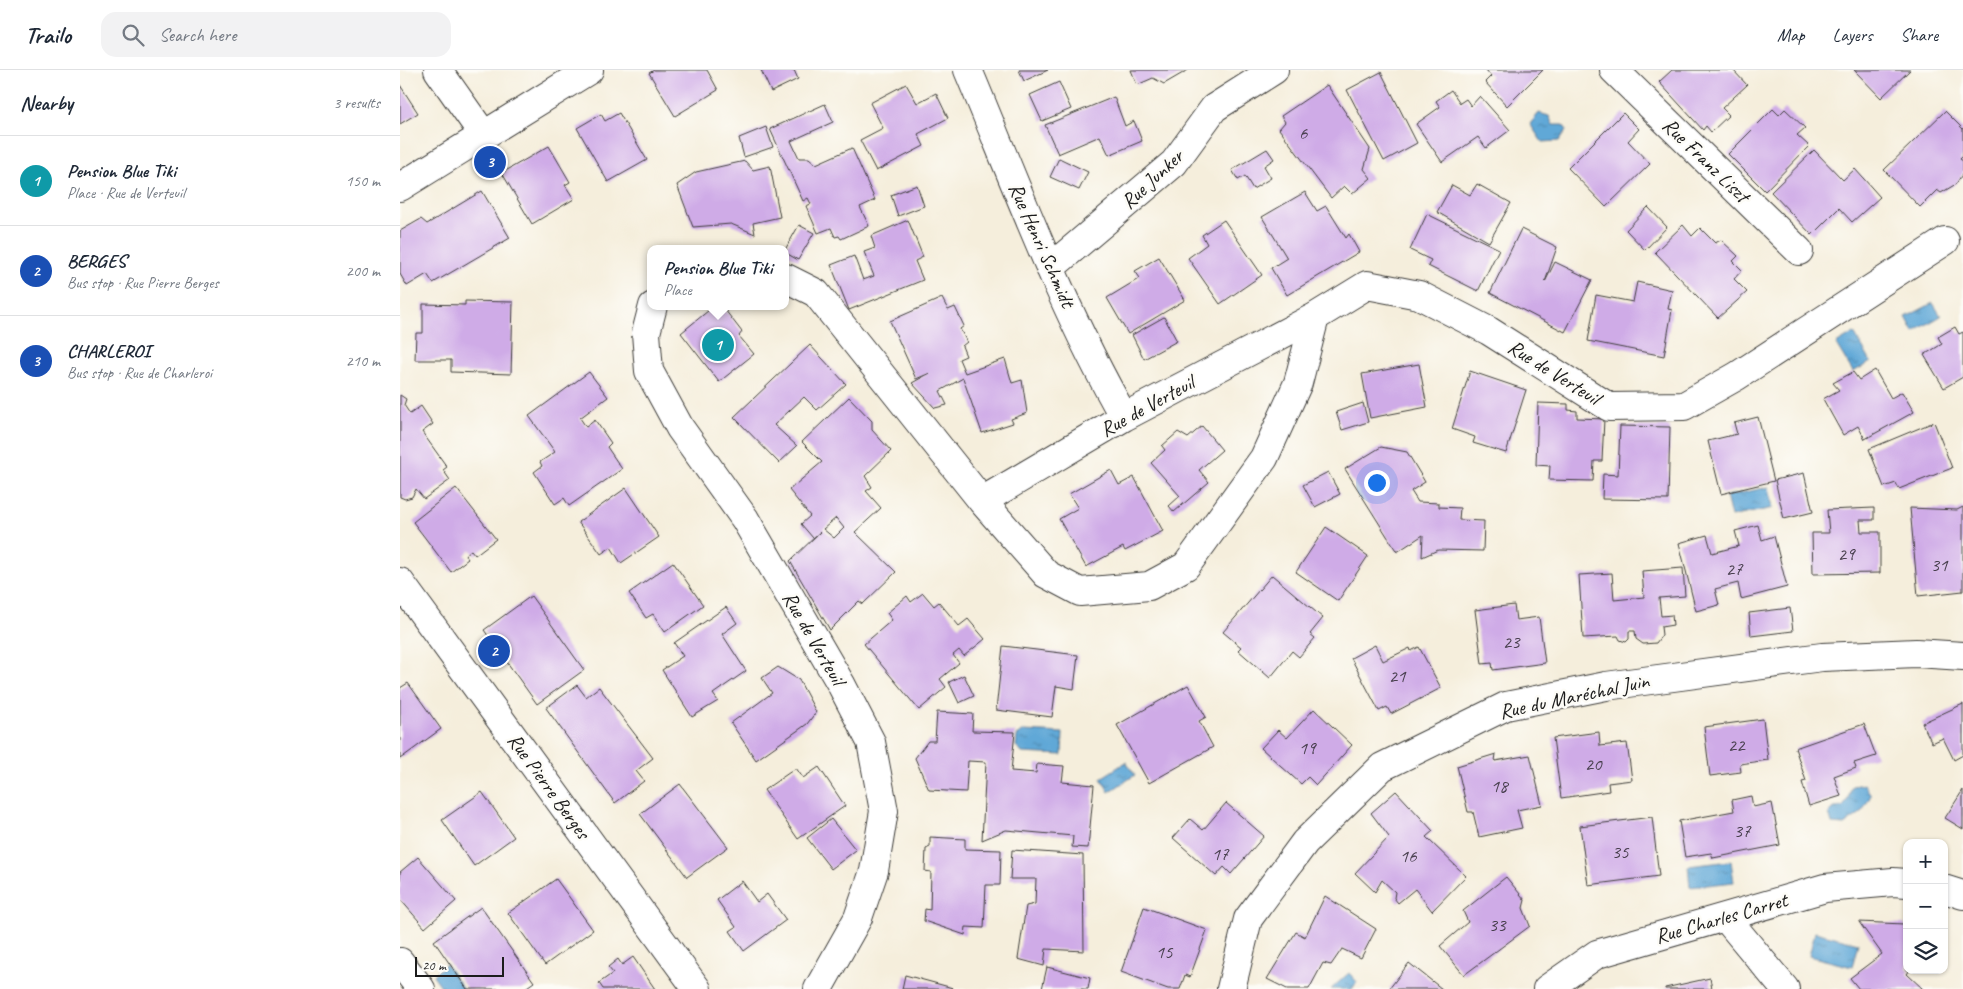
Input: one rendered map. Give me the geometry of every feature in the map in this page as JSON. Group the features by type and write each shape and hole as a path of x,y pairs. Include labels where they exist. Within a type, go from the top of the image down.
{"street":[{"path":"438,70 483,134"},
{"path":"400,187 589,70"},
{"name":"Rue Henri Schmidt","path":"968,70 1050,268 1124,416"},
{"name":"Rue Junker","path":"1050,268 1174,163 1214,108 1274,70"},
{"name":"Rue Franz Liszt","path":"1614,70 1799,251"},
{"name":"Rue de Verteuil","path":"982,501 1124,416 1315,316 1367,285 1419,295 1489,332 1609,407 1684,406 1737,376 1945,241"},
{"path":"789,280 816,293 982,501 1046,574 1080,592 1149,586 1186,566 1264,458 1298,382 1315,316"},
{"name":"Rue de Verteuil","path":"653,310 646,333 649,371 680,428 745,519 841,684 871,742 884,811 874,871 858,918 818,989"},
{"name":"Rue Pierre Berges","path":"400,582 697,989"},
{"name":"Rue du Maréchal Juin","path":"1231,989 1248,919 1306,842 1382,768 1506,706 1606,686 1822,657 1916,653 1963,656"},
{"name":"Rue Charles Carret","path":"1547,989 1597,954 1825,888 1903,883"},
{"path":"1948,890 1963,895"},
{"path":"1726,918 1785,989"},
{"path":"400,962 422,989"}],"water":[{"path":"1539,113 1549,116 1553,125 1563,125 1567,130 1559,141 1542,142 1530,124"},
{"path":"1933,303 1941,316 1914,332 1906,317"},
{"path":"1854,333 1871,362 1853,372 1836,344"},
{"path":"1769,487 1773,508 1731,517 1726,496"},
{"path":"1024,731 1063,733 1062,755 1022,753 1016,746 1017,736"},
{"path":"1126,762 1135,775 1109,792 1101,778"},
{"path":"1864,784 1871,795 1862,812 1844,825 1832,824 1829,813 1834,808 1843,807 1852,786"},
{"path":"1731,861 1734,882 1690,887 1688,866"},
{"path":"1815,932 1858,943 1852,967 1809,956"},
{"path":"446,964 463,989 443,989 433,975"},
{"path":"1349,973 1357,982 1352,989 1331,989"}],"building":[{"path":"654,70 707,70 718,90 675,116 649,73"},
{"path":"761,70 794,70 798,79 771,92"},
{"path":"1019,70 1048,70 1024,81"},
{"path":"1131,70 1188,70 1164,84 1153,78 1137,85"},
{"path":"1486,70 1543,70 1507,106 1485,82 1491,76"},
{"path":"1672,70 1733,70 1747,85 1722,108 1729,115 1711,132 1706,126 1703,130 1659,82"},
{"path":"1854,70 1910,70 1881,98"},
{"path":"1381,72 1417,143 1384,161 1347,90"},
{"path":"1059,82 1071,109 1042,121 1030,95"},
{"path":"906,84 917,103 936,93 948,118 918,134 924,146 876,171 860,140 883,128 870,103"},
{"path":"400,85 418,113 400,124"},
{"path":"1327,85 1370,149 1364,169 1371,178 1352,194 1344,186 1331,198 1279,129 1285,122 1281,116"},
{"path":"1451,90 1460,103 1466,99 1471,106 1480,96 1510,130 1486,148 1478,137 1442,162 1416,124 1440,107 1436,101"},
{"path":"1114,97 1125,126 1134,121 1142,141 1109,155 1100,136 1058,154 1045,125"},
{"path":"825,104 833,122 791,141 799,158 809,158 816,164 852,148 875,200 860,207 869,226 841,239 839,236 835,237 831,228 818,233 806,206 811,204 808,198 803,201 770,129"},
{"path":"1773,109 1779,115 1785,109 1805,128 1797,135 1809,146 1765,191 1728,154"},
{"path":"1945,111 1963,129 1963,156 1960,159 1963,161 1963,173 1956,184 1941,193 1937,190 1920,207 1884,170"},
{"path":"619,113 647,160 608,182 577,128 601,114 605,121"},
{"path":"1623,113 1639,129 1628,141 1650,164 1606,207 1568,168"},
{"path":"766,127 773,147 744,157 739,138"},
{"path":"549,146 570,182 565,185 574,199 532,224 502,173"},
{"path":"1267,149 1274,159 1264,166 1271,178 1253,189 1245,176 1238,180 1232,170"},
{"path":"1814,150 1843,180 1855,169 1880,197 1852,222 1839,208 1812,235 1771,192"},
{"path":"1059,158 1088,172 1079,190 1050,177"},
{"path":"745,161 753,170 770,166 780,217 753,223 755,234 731,224 693,227 677,185 696,172"},
{"path":"1477,184 1511,203 1489,242 1437,212 1452,185 1470,195"},
{"path":"917,185 924,206 898,216 891,195"},
{"path":"482,191 510,238 433,283 427,274 407,286 400,274 400,231 421,219 427,224"},
{"path":"1305,192 1317,211 1326,206 1346,238 1349,234 1359,252 1287,295 1271,268 1287,258 1262,217"},
{"path":"1648,207 1667,227 1645,250 1626,230"},
{"path":"1427,214 1499,249 1478,291 1428,266 1431,260 1410,250"},
{"path":"908,220 923,257 915,261 923,280 849,310 831,265 854,256 863,280 874,276 864,252 875,248 871,236"},
{"path":"1224,220 1262,275 1220,304 1188,258 1207,244 1202,235"},
{"path":"799,225 814,233 798,260 789,255 788,245"},
{"path":"1683,225 1692,236 1700,228 1715,243 1721,240 1738,256 1733,261 1742,270 1734,279 1747,292 1718,318 1655,252"},
{"path":"1521,229 1557,247 1545,282 1555,262 1592,280 1565,332 1490,293"},
{"path":"1159,257 1185,300 1128,334 1107,298 1140,278 1135,271"},
{"path":"1637,282 1672,290 1668,309 1672,310 1664,356 1588,341 1596,295 1633,302"},
{"path":"942,298 948,310 955,307 964,326 960,329 967,342 962,346 966,356 959,359 965,373 1005,359 1012,383 1022,380 1027,413 1011,419 1013,423 982,433 963,378 940,391 947,405 935,408 912,383 930,373 916,379 890,321"},
{"path":"465,301 513,302 511,374 451,372 451,360 415,360 416,333 423,333 423,304 465,305"},
{"path":"709,310 725,310 742,332 739,336 754,354 719,382 681,333"},
{"path":"1164,317 1177,341 1144,359 1132,335"},
{"path":"1955,327 1959,334 1963,332 1963,377 1944,388 1924,355 1942,344 1938,337"},
{"path":"810,345 846,384 817,410 804,397 774,425 797,446 779,463 734,417"},
{"path":"1419,364 1427,407 1370,418 1362,374"},
{"path":"1875,370 1891,398 1902,392 1914,412 1865,439 1858,426 1843,435 1823,399 1839,390 1833,383 1853,372 1859,380"},
{"path":"1470,371 1526,390 1506,453 1473,443 1475,437 1452,429"},
{"path":"589,372 608,397 580,418 586,427 595,420 611,443 607,447 622,469 569,506 564,498 555,504 534,472 542,466 540,462 555,452 529,416"},
{"path":"400,395 406,399 404,405 410,414 421,406 433,424 422,432 447,467 443,470 450,480 424,499 416,489 412,497 405,499 400,497"},
{"path":"849,397 872,421 872,430 891,451 865,476 872,487 866,491 881,508 855,532 896,572 863,604 859,601 830,630 790,561 820,532 813,538 801,524 810,516 789,490 822,462 802,442","holes":["836,518 844,528 834,538 823,529"]},
{"path":"1363,403 1368,422 1342,430 1336,412"},
{"path":"1538,403 1568,404 1568,410 1577,411 1577,418 1604,419 1602,461 1594,461 1593,481 1549,480 1550,466 1536,465"},
{"path":"1758,417 1774,481 1721,494 1708,441 1737,434 1734,423"},
{"path":"1934,422 1952,468 1899,489 1896,483 1884,487 1869,449"},
{"path":"1202,426 1222,450 1199,470 1209,482 1174,512 1169,506 1180,496 1151,463 1165,450 1162,446 1178,432 1188,438"},
{"path":"1620,426 1670,427 1668,500 1602,499 1603,474 1618,475"},
{"path":"1381,447 1407,452 1425,482 1411,491 1418,502 1439,503 1439,507 1460,508 1459,520 1484,521 1483,551 1438,550 1422,557 1423,535 1397,552 1345,469"},
{"path":"1111,470 1119,485 1134,477 1163,531 1125,551 1123,547 1086,567 1059,519 1078,508 1069,494"},
{"path":"1328,472 1340,494 1315,507 1303,485"},
{"path":"1804,473 1813,512 1784,519 1775,480"},
{"path":"456,488 496,539 475,555 471,550 465,555 468,559 451,572 413,522"},
{"path":"626,488 659,537 621,563 611,547 601,554 578,522"},
{"path":"1963,507 1963,591 1918,596 1910,508 1957,510"},
{"path":"1874,508 1874,520 1860,520 1861,532 1880,532 1880,573 1813,574 1812,533 1829,533 1827,510"},
{"path":"1758,525 1762,540 1774,536 1787,587 1741,599 1738,583 1715,589 1719,605 1696,611 1679,543 1707,535 1712,553 1739,546 1735,531"},
{"path":"1326,527 1368,556 1338,601 1296,572"},
{"path":"673,562 703,605 665,632 653,614 646,618 629,593"},
{"path":"1683,568 1685,596 1659,598 1661,616 1672,615 1673,625 1661,627 1662,635 1656,643 1643,644 1636,639 1635,631 1629,631 1629,639 1626,642 1620,640 1618,636 1583,638 1579,575 1612,573 1614,600 1644,597 1642,571"},
{"path":"1272,575 1323,618 1310,634 1315,638 1299,657 1292,651 1270,678 1238,650 1241,647 1223,632"},
{"path":"923,593 934,606 939,602 959,626 968,619 985,639 964,656 959,650 953,655 959,663 940,679 946,687 919,710 864,644 892,620 887,613 907,596 911,602"},
{"path":"531,596 584,670 537,704 484,630"},
{"path":"1514,605 1516,620 1539,617 1545,663 1493,670 1492,663 1482,664 1475,610"},
{"path":"726,607 737,623 722,634 746,671 713,694 718,701 692,717 662,670 683,656 674,643"},
{"path":"1790,608 1793,631 1751,636 1749,613"},
{"path":"1375,645 1383,661 1410,648 1411,651 1419,647 1441,688 1391,714 1387,707 1379,711 1351,658"},
{"path":"1003,646 1078,655 1074,689 1056,686 1052,717 996,710"},
{"path":"778,667 799,680 816,712 807,724 756,760 731,723 772,693 762,678"},
{"path":"964,675 974,696 959,703 949,682"},
{"path":"408,683 441,729 400,759 400,688"},
{"path":"577,685 586,697 599,687 653,758 636,771 644,781 615,803 546,708"},
{"path":"1188,685 1206,717 1199,721 1213,747 1149,783 1117,725"},
{"path":"1963,704 1963,755 1954,760 1943,738 1932,743 1922,723"},
{"path":"1314,709 1352,745 1316,785 1308,777 1301,784 1261,748 1278,730 1287,738"},
{"path":"937,712 973,714 972,731 1015,732 1011,771 1036,773 1037,764 1064,766 1062,782 1094,785 1088,848 1072,847 1073,836 1006,830 982,840 986,762 968,761 966,792 929,790 915,758 928,741 935,741"},
{"path":"1763,719 1768,760 1740,764 1741,772 1710,776 1704,727"},
{"path":"1864,724 1876,756 1854,763 1856,768 1834,776 1841,796 1809,806 1802,782 1806,781 1795,748"},
{"path":"1599,732 1600,746 1627,743 1632,780 1608,783 1609,791 1561,798 1553,738"},
{"path":"1496,754 1495,761 1530,755 1542,805 1517,810 1522,828 1479,837 1473,812 1468,812 1457,766"},
{"path":"819,767 845,806 798,839 764,790 796,768 803,778"},
{"path":"680,784 728,847 687,877 640,814"},
{"path":"1963,790 1963,829 1945,818"},
{"path":"1396,791 1433,831 1426,837 1466,876 1432,911 1415,889 1398,903 1394,898 1395,892 1382,880 1375,892 1355,873 1389,837 1371,813"},
{"path":"482,792 514,837 474,866 442,820"},
{"path":"1751,796 1753,807 1772,803 1780,845 1713,858 1711,853 1685,857 1679,821 1734,811 1732,800"},
{"path":"1226,803 1264,836 1231,874 1224,867 1216,876 1173,838 1190,819 1203,830"},
{"path":"1652,817 1659,876 1588,885 1580,826"},
{"path":"831,819 856,850 831,869 807,838"},
{"path":"930,837 965,839 965,849 1001,850 1000,885 986,885 984,928 966,927 965,935 924,921 925,909 930,910 931,872 925,871 926,849 930,847"},
{"path":"1012,850 1083,855 1084,951 1046,949 1044,966 1018,959 1026,906 1035,904 1036,879 1010,879"},
{"path":"418,857 456,901 425,928 400,899 400,872"},
{"path":"1506,877 1525,900 1523,908 1530,926 1464,975 1440,946 1468,922 1463,911"},
{"path":"556,879 593,930 545,965 508,913"},
{"path":"742,881 757,902 767,894 786,920 744,951 730,931 736,927 717,900"},
{"path":"1325,896 1376,929 1361,958 1342,949 1331,965 1323,963 1309,989 1287,989 1267,979 1296,932 1305,937"},
{"path":"481,907 534,982 524,989 467,989 434,941"},
{"path":"1144,907 1207,930 1190,977 1185,975 1180,989 1168,989 1121,972"},
{"path":"1859,922 1903,924 1903,974 1907,974 1923,989 1859,989 1850,978 1882,954"},
{"path":"633,957 655,989 603,989 599,983 613,973 608,967 618,959 622,965"},
{"path":"1409,963 1442,989 1389,989"},
{"path":"1047,967 1090,978 1088,989 1042,989"},
{"path":"905,975 953,988 953,989 902,989"},
{"path":"1710,978 1712,989 1665,989 1665,988"}],"place":[{"name":"CHARLEROI","path":"490,162"},
{"name":"Pension Blue Tiki","path":"718,345"},
{"name":"BERGES","path":"494,651"}]}
